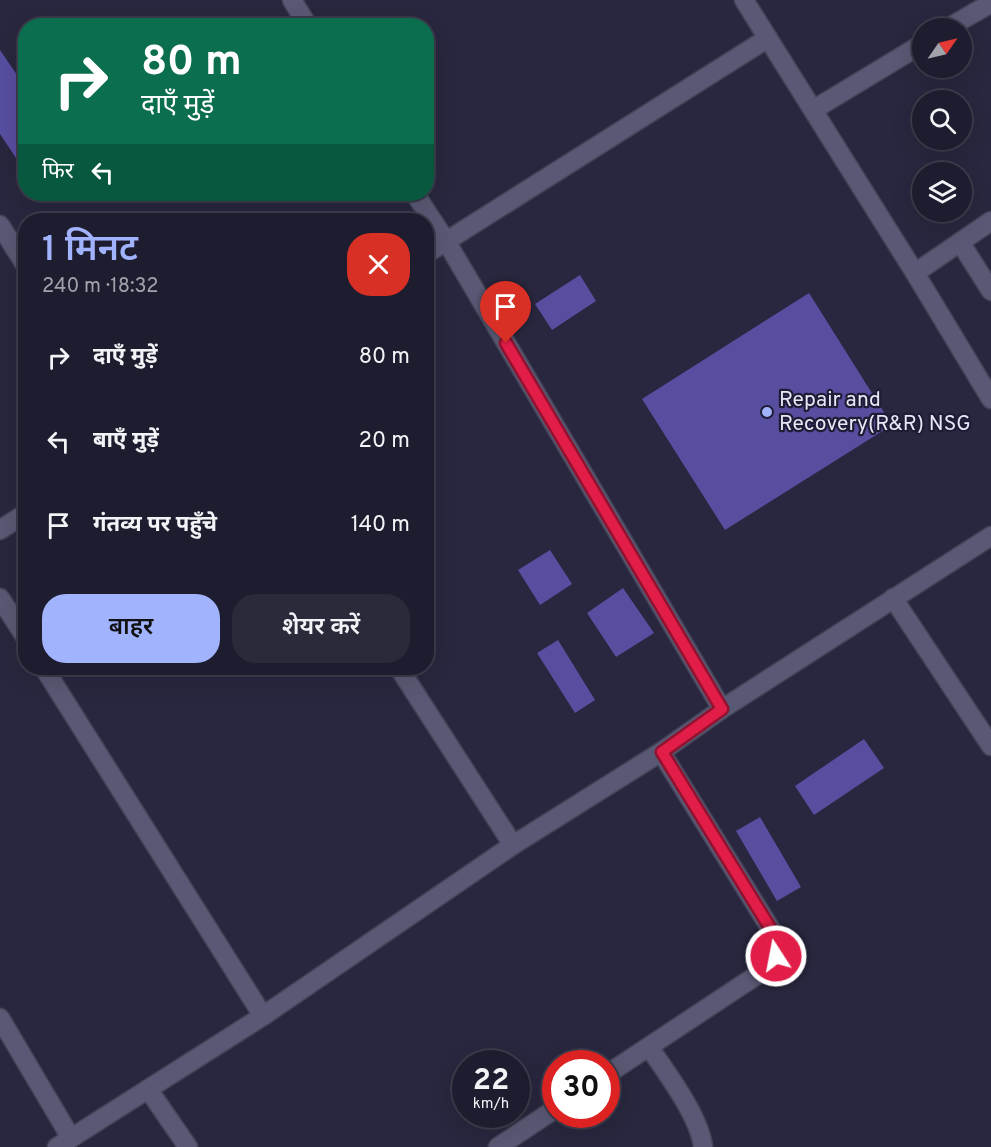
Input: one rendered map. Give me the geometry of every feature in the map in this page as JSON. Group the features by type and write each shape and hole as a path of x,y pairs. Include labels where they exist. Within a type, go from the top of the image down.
{"street":[{"path":"292,0 303,18"},
{"path":"744,0 991,399"},
{"path":"965,18 991,3"},
{"path":"434,249 768,38"},
{"path":"813,110 912,50"},
{"path":"915,273 991,221"},
{"path":"434,223 722,709"},
{"path":"0,225 18,253"},
{"path":"960,242 991,291"},
{"path":"0,530 18,518"},
{"path":"0,1018 64,1143 263,1016 513,845 662,752 722,709 991,536"},
{"path":"0,598 18,626"},
{"path":"893,598 991,746"},
{"path":"48,675 263,1016"},
{"path":"404,675 513,845"},
{"path":"620,1066 763,971 776,956 778,944 662,752"},
{"path":"649,1047 686,1103 702,1138 702,1147"},
{"path":"148,1089 181,1145"},
{"path":"498,1147 542,1118"}],"building":[{"path":"0,50 18,76 18,161 0,134"},
{"path":"580,275 596,301 552,330 535,304"},
{"name":"Repair and Recovery(R&R) NSG","path":"809,293 892,425 725,530 642,399"},
{"path":"550,550 572,584 540,605 518,570"},
{"path":"623,588 654,633 616,657 587,613"},
{"path":"558,640 595,700 575,713 537,653"},
{"path":"864,739 884,768 814,815 795,786"},
{"path":"760,817 801,887 777,901 736,831"}],"place":[{"name":"Repair and Recovery(R&R) NSG","path":"767,412"}],"route":[{"path":"506,343 722,709 662,752 772,931 778,944 776,956"}]}
